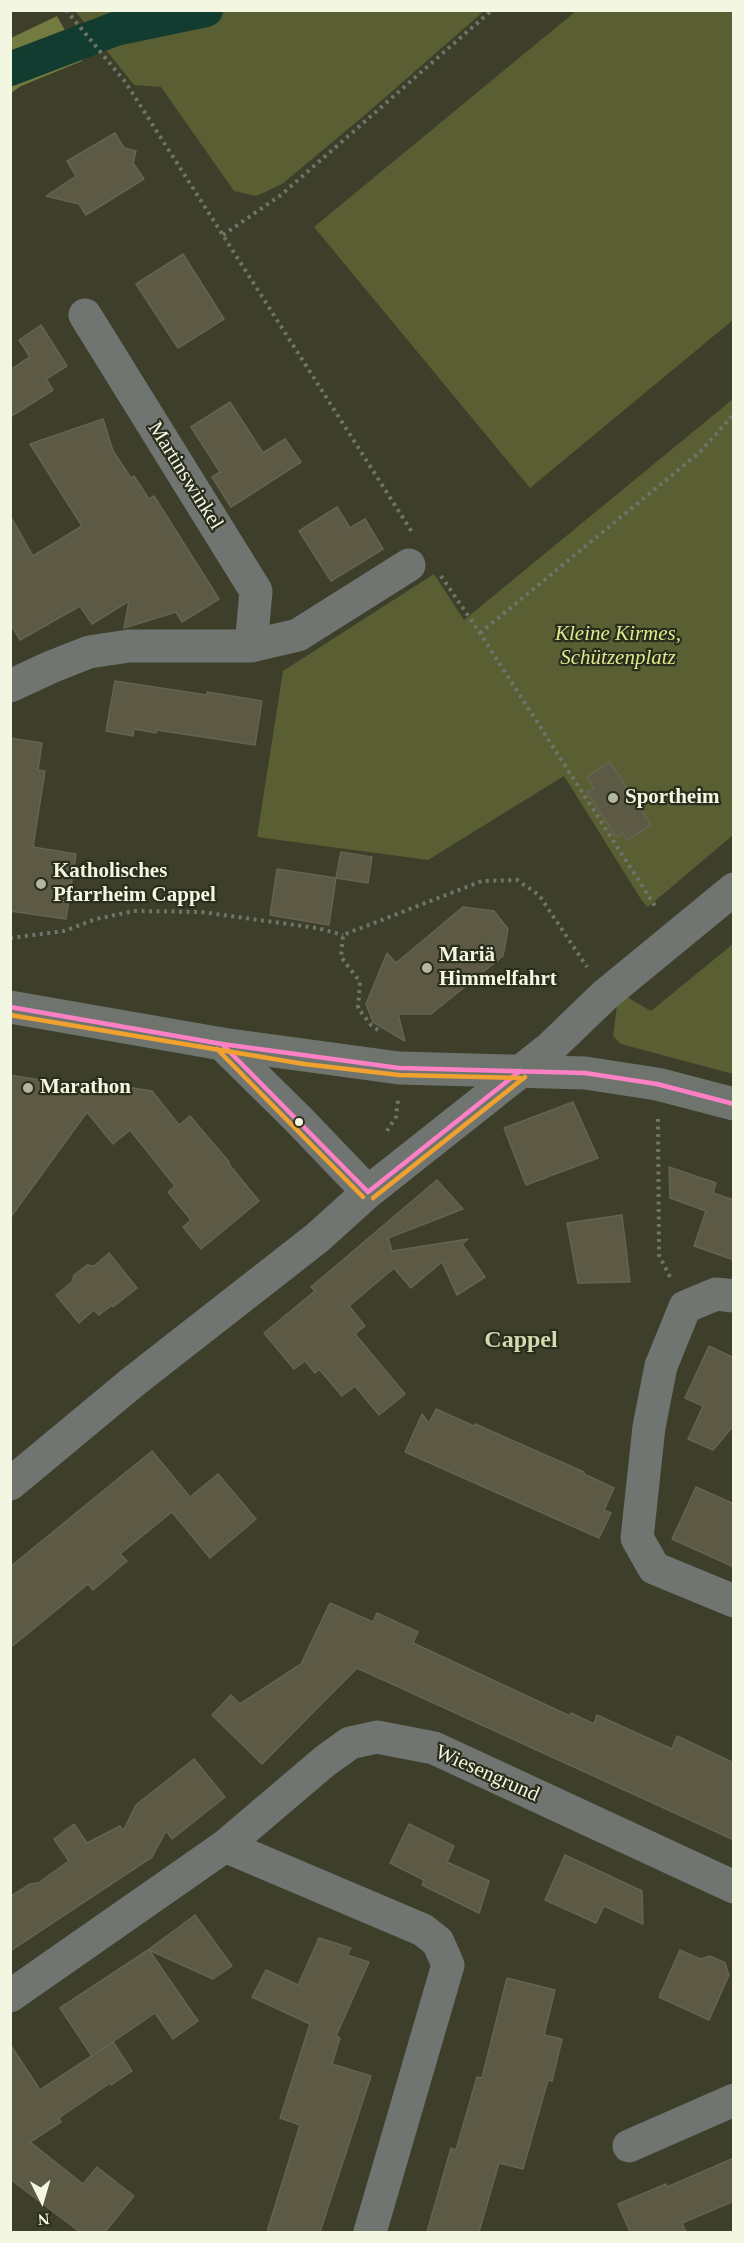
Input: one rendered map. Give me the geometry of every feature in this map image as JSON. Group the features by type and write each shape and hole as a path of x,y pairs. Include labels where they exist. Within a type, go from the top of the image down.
{"main road":[{"path":"10,1006 222,1044 399,1068 585,1073 657,1084 734,1104"}],"street":[{"name":"Martinswinkel","path":"85,315 256,591 251,646"},
{"path":"10,686 89,652 129,646 251,646 298,635 420,557"},
{"path":"10,1484 134,1381 317,1238 368,1192 550,1048 606,995 734,889"},
{"path":"222,1044 299,1119 368,1192"},
{"path":"734,1296 716,1294 685,1307 661,1366 649,1427 637,1538 654,1568 734,1601"},
{"name":"Wiesengrund","path":"10,1996 225,1846 350,1743 377,1737 434,1748 734,1887"},
{"path":"225,1846 423,1930 438,1942 448,1965 370,2232"},
{"path":"628,2146 734,2100"}],"path":[{"path":"223,234 281,195 492,10"},
{"path":"67,12 126,83 223,234 420,557 480,633 651,903 679,934"},
{"path":"480,633 700,452 734,414"},
{"path":"10,938 64,931 96,919 134,911 201,912 317,928 343,935 482,881 517,880 539,895 606,995"},
{"path":"343,935 341,957 360,982 358,1008 371,1025 381,1032"},
{"path":"657,1084 659,1255 685,1307"}],"green space":[{"path":"75,11 484,11 282,184 256,196 234,191 161,87 134,85"},
{"path":"576,11 733,11 733,320 530,488 314,227"},
{"path":"57,16 82,61 21,86 11,93 11,38"},
{"name":"Kleine Kirmes, Schützenplatz","path":"733,399 733,835 648,907 642,901 564,776 428,860 257,837 283,671 434,574 464,620"},
{"path":"733,944 733,1074 621,1044 613,1036 617,1005 627,997 651,1011"}],"building":[{"path":"115,133 124,148 136,151 133,163 144,179 86,215 79,204 46,196 76,176 67,161"},
{"path":"183,254 224,319 178,348 136,284"},
{"path":"41,325 67,366 46,379 53,390 10,417 10,370 30,357 19,340"},
{"path":"230,402 263,453 285,439 301,462 231,507 212,477 220,472 191,427"},
{"path":"103,419 113,451 149,499 154,496 219,599 182,622 176,612 124,628 129,601 92,624 80,606 20,640 10,623 10,515 33,556 82,526 30,444"},
{"path":"337,507 350,528 365,519 383,549 331,581 299,531"},
{"path":"115,681 262,701 255,745 157,730 156,733 134,729 133,736 106,731"},
{"name":"Katholisches Pfarrheim Cappel","path":"10,738 42,743 38,770 45,771 33,847 76,854 66,919 10,911"},
{"name":"Sportheim","path":"610,762 651,825 627,840 623,833 616,837 587,792 594,788 587,777"},
{"path":"341,852 372,857 368,883 336,878"},
{"path":"277,869 336,878 329,925 270,915"},
{"name":"Mariä Himmelfahrt","path":"463,907 494,911 508,929 503,956 431,1014 398,1014 405,1041 373,1022 366,1004 387,953 396,963"},
{"path":"10,1075 95,1089 96,1082 152,1091 179,1125 190,1116 259,1201 201,1249 183,1227 191,1220 168,1192 175,1186 130,1130 113,1144 87,1112 10,1218"},
{"path":"573,1102 598,1158 526,1185 504,1128"},
{"path":"669,1167 716,1183 713,1193 734,1200 734,1260 694,1246 706,1211 670,1198"},
{"path":"437,1180 463,1209 388,1238 392,1251 468,1239 462,1244 485,1277 457,1295 442,1262 411,1288 394,1268 349,1306 365,1326 355,1334 405,1394 379,1415 355,1386 342,1396 319,1369 315,1373 305,1361 294,1369 264,1333 315,1291 311,1287"},
{"path":"622,1215 630,1282 578,1283 567,1223"},
{"path":"109,1253 137,1288 113,1307 112,1305 99,1315 94,1310 79,1323 56,1295 72,1282 74,1275 87,1265 94,1266"},
{"path":"709,1346 734,1358 734,1425 713,1450 688,1439 703,1406 685,1398"},
{"path":"436,1409 584,1472 614,1488 604,1510 611,1513 599,1538 405,1452 422,1414 429,1423"},
{"path":"152,1451 190,1497 218,1474 256,1519 210,1558 172,1512 120,1554 127,1561 93,1590 88,1584 10,1648 10,1567"},
{"path":"696,1487 734,1504 734,1567 672,1539"},
{"path":"330,1603 373,1622 377,1613 418,1632 413,1643 570,1716 571,1713 594,1724 597,1715 672,1749 677,1736 734,1763 734,1840 357,1668 262,1764 212,1715 231,1695 240,1704 301,1664"},
{"path":"194,1759 225,1797 172,1839 166,1831 152,1857 10,1951 10,1897 30,1884 38,1883 69,1861 54,1839 74,1824 87,1843 120,1826 123,1831 136,1805"},
{"path":"409,1824 454,1846 447,1862 489,1881 479,1913 422,1885 424,1880 390,1863"},
{"path":"565,1855 642,1891 643,1924 604,1906 596,1923 545,1900"},
{"path":"195,1915 232,1966 213,1979 149,1950 198,2021 173,2039 155,2013 92,2056 60,2008 148,1950"},
{"path":"319,1938 351,1948 347,1955 369,1962 336,2036 340,2038 332,2064 371,2076 320,2232 267,2232 300,2125 280,2118 310,2024 252,1997 266,1970 298,1985"},
{"path":"680,1950 700,1959 710,1956 725,1963 729,1975 709,2020 659,1997"},
{"path":"507,1978 555,1990 544,2035 562,2039 552,2081 548,2080 523,2169 499,2163 479,2232 427,2232 451,2148 456,2150 477,2077 482,2078"},
{"path":"113,2042 132,2071 111,2085 110,2083 59,2118 61,2122 30,2142 83,2184 97,2167 134,2196 105,2232 80,2232 10,2179 10,2044 40,2090"},
{"path":"734,2158 734,2201 682,2223 686,2232 630,2232 618,2204 666,2184 667,2187"}],"waterway":[{"path":"10,69 115,29 206,10"}],"transit line":[{"path":"10,1007 222,1044 399,1068 585,1073 657,1084 734,1104"},
{"path":"10,1015 304,1064 399,1075 520,1078"},
{"path":"222,1044 368,1192"},
{"path":"217,1049 363,1197"},
{"path":"368,1192 520,1071"},
{"path":"373,1198 525,1077"}],"place":[{"name":"Sportheim","path":"613,798"},
{"name":"Katholisches Pfarrheim Cappel","path":"41,884"},
{"name":"Mariä Himmelfahrt","path":"427,968"},
{"name":"Marathon","path":"28,1088"}],"district":[{"name":"Cappel","path":"521,1341"}]}
